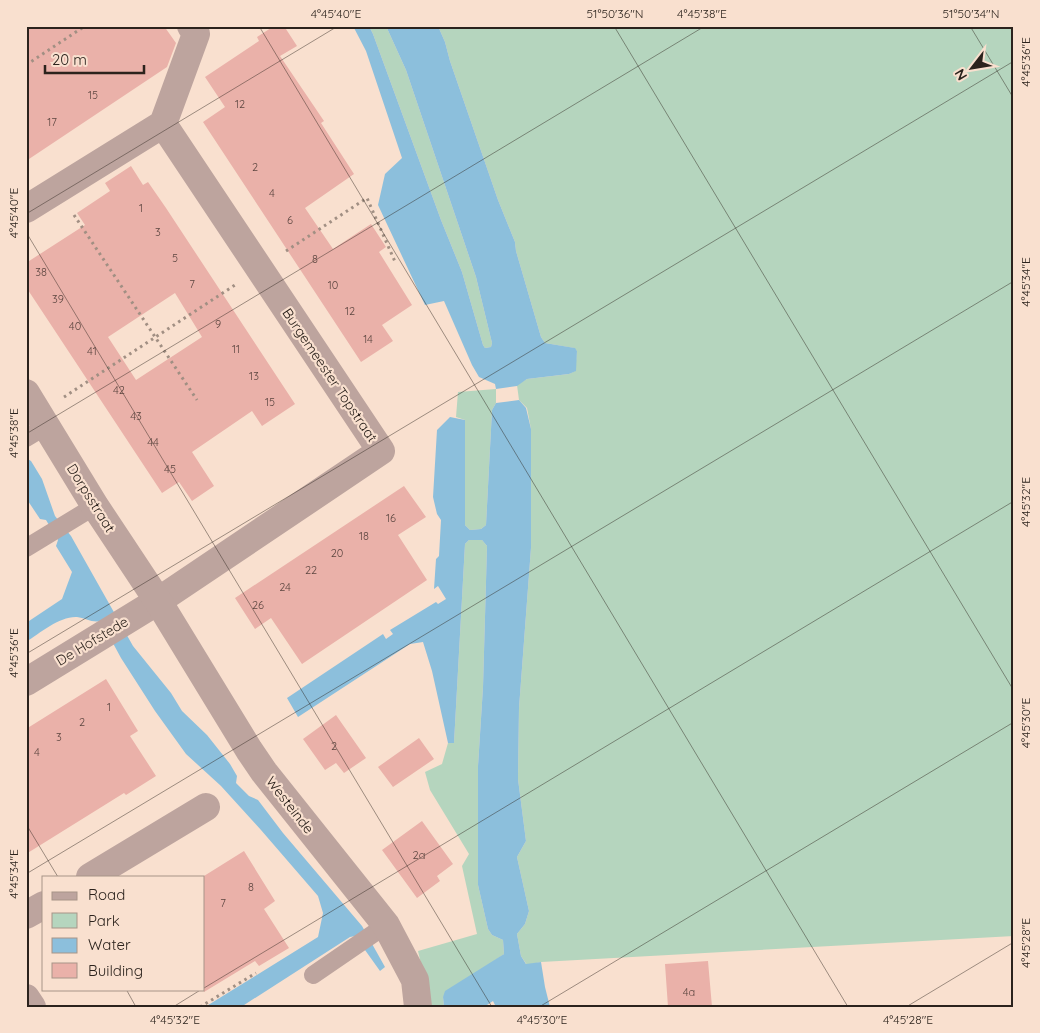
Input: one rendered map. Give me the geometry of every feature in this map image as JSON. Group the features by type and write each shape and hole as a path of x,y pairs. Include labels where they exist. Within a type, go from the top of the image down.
{"street":[{"path":"26,209 163,124 196,34 191,26"},
{"name":"Burgemeester Topstraat","path":"158,601 381,450 163,124"},
{"name":"Dorpsstraat","path":"34,418 158,601"},
{"name":"De Hofstede","path":"26,682 158,601"},
{"name":"Westeinde","path":"158,601 264,772 371,935 415,980 418,1007"},
{"path":"92,876 206,807"},
{"path":"26,915 42,906"},
{"path":"26,998 32,1007"}],"lane":[{"path":"26,548 94,506"},
{"path":"313,975 371,935"}],"path":[{"path":"26,65 85,26"},
{"path":"57,190 197,400"},
{"path":"34,418 367,198 396,264"},
{"path":"200,1007 256,973"}],"green space":[{"path":"369,26 386,26 406,70 476,277 492,343 491,347 485,348 483,345 462,272"},
{"path":"438,26 1014,26 1014,936 541,962 527,965 521,956 517,934 525,924 529,911 517,857 526,841 518,779 519,708 531,548 531,429 527,408 519,400 517,385 527,379 569,374 575,371 577,351 574,348 545,343 541,337 515,242 498,200"},
{"path":"496,389 496,403 492,410 486,525 481,529 470,530 465,525 465,420 456,417 458,392"},
{"path":"469,540 482,540 487,546 483,687 478,766 478,885 488,929 492,935 503,940 504,954 443,997 444,1007 431,1007 418,951 477,934 462,866 469,854 430,790 425,772 442,764 448,743 454,743 465,544"}],"water":[{"path":"353,26 369,26 373,34 462,272 485,348 491,347 492,343 476,277 406,70 386,26 438,26 498,200 515,242 541,337 545,343 575,348 577,351 576,371 569,374 527,379 517,386 496,389 495,384 479,377 444,301 425,305 378,205 385,174 402,158 366,51"},
{"path":"519,400 526,408 531,429 531,548 519,708 518,779 526,841 517,857 529,911 525,924 517,934 521,956 526,964 541,962 550,1007 496,1007 493,1001 484,1007 444,1007 443,997 445,991 504,954 503,940 492,935 488,929 478,885 478,766 483,687 487,546 482,540 469,540 465,544 454,743 448,743 432,671 423,642 410,644 298,717 287,698 383,634 386,639 393,634 390,630 436,602 438,604 446,599 438,586 434,589 436,559 439,556 441,520 437,514 433,497 437,430 450,417 465,420 465,525 470,530 481,529 486,525 492,410 496,403"},
{"path":"26,458 31,461 42,479 55,516 71,536 133,646 171,693 182,711 207,735 230,764 237,776 236,783 249,796 258,800 283,833 362,926 385,967 380,971 355,936 350,937 241,1007 205,1007 318,937 323,913 318,896 221,786 186,754 155,711 121,658 101,621 71,617 50,626 26,642 26,623 62,599 72,572 56,546 58,540 46,520 40,519 26,498"}],"building":[{"path":"26,26 164,26 176,43 167,67 26,161"},
{"path":"274,26 284,26 297,46 280,56 324,121 321,123 354,174 305,208 333,249 371,224 386,247 379,252 412,305 382,325 393,341 361,362 203,122 225,107 205,77 259,41 257,37"},
{"path":"131,166 143,185 148,182 295,404 262,426 252,411 192,452 214,486 192,501 179,482 162,493 26,287 26,263 85,225 77,213 110,191 105,183","holes":["175,293 202,337 136,380 108,337"]},
{"path":"404,486 426,517 398,535 427,580 302,664 271,618 255,629 235,598"},
{"path":"106,679 138,731 130,736 156,776 126,795 124,793 26,854 26,729"},
{"path":"336,715 366,758 344,773 336,763 325,770 303,739"},
{"path":"419,738 434,759 393,787 378,767"},
{"path":"422,821 453,864 437,876 440,881 417,898 382,850"},
{"path":"244,851 275,901 264,909 289,948 259,966 255,961 204,992 205,876"},
{"path":"708,961 712,1007 668,1007 665,964"}]}
